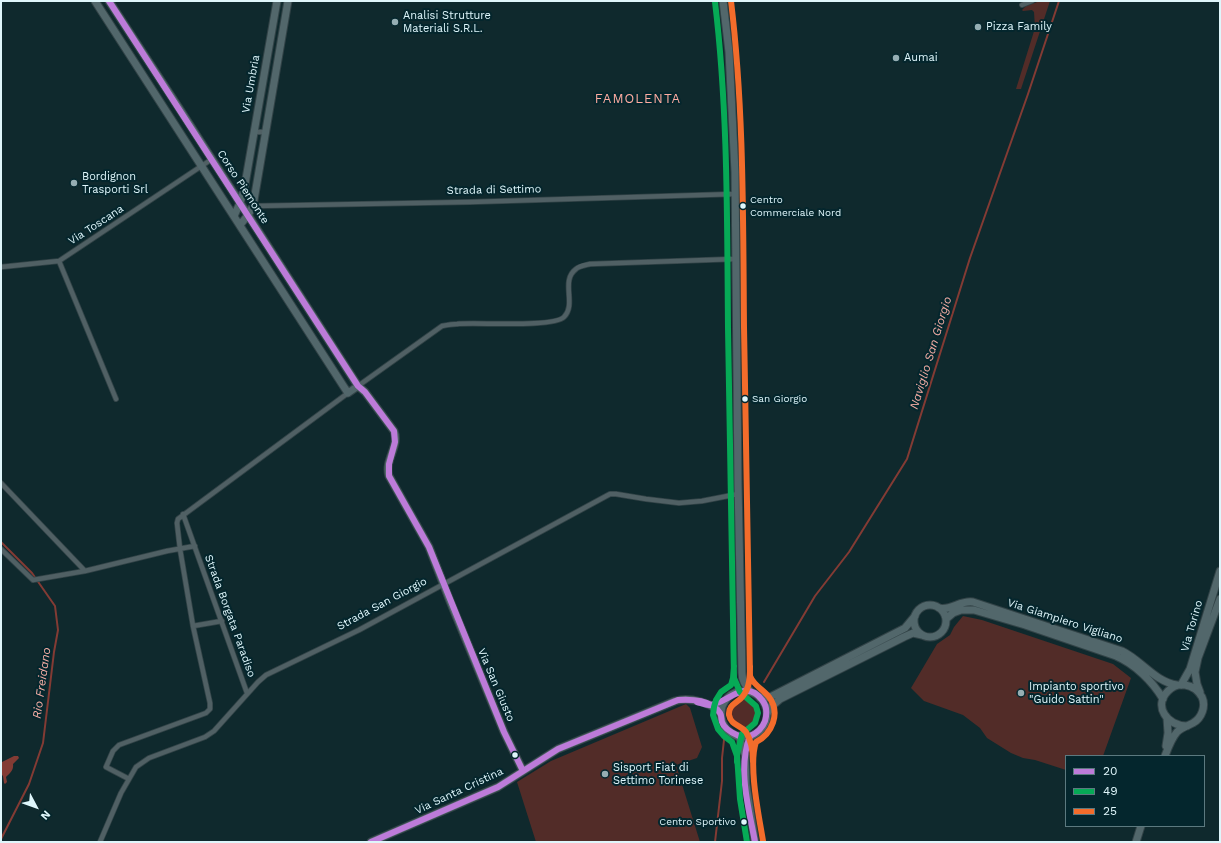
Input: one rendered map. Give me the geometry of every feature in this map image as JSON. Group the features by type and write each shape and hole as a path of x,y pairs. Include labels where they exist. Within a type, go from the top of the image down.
{"street":[{"path":"95,1 348,393"},
{"name":"Via Umbria","path":"234,216 240,203 277,1"},
{"name":"Via Umbria","path":"240,225 253,206 288,1"},
{"path":"723,1 729,52 735,194 738,494 742,678 750,692 760,698 766,707 766,721 762,728 757,733 750,736 739,736 732,733 722,722 722,706 727,699"},
{"path":"1022,5 1032,1"},
{"path":"100,9 109,2"},
{"name":"Corso Piemonte","path":"109,2 358,386"},
{"path":"122,43 132,36"},
{"path":"270,39 280,41"},
{"path":"254,132 265,132"},
{"name":"Via Toscana","path":"1,267 59,260 212,160"},
{"name":"Strada di Settimo","path":"253,206 470,202 735,194"},
{"path":"129,778 106,767 114,751 119,745 206,713 210,709 210,703 193,626 180,549 177,523 178,519 183,514 442,326 458,324 557,321 564,318 569,310 569,278 576,269 590,264 735,259"},
{"path":"59,260 116,399"},
{"path":"313,339 323,332"},
{"name":"Via San Giusto","path":"358,386 365,392 395,434 394,446 388,465 388,474 429,547 504,732 523,771"},
{"path":"1,483 85,571"},
{"name":"Strada San Giorgio","path":"100,842 129,778 136,767 149,758 205,737 214,731 247,693 266,675 359,630 610,494 679,503 702,501 738,494"},
{"name":"Strada Borgata Paradiso","path":"183,514 247,693"},
{"name":"Strada Borgata Paradiso","path":"1,550 33,580 85,571 195,546"},
{"name":"Via Torino","path":"1179,685 1190,669 1220,572"},
{"name":"Via Torino","path":"1200,694 1196,684 1195,672 1198,658 1220,599"},
{"name":"Via Giampiero Vigliano","path":"939,608 947,608 961,602 974,602 1122,650 1163,681 1179,685"},
{"path":"760,698 770,697 905,628 915,616 917,611 926,606 932,605 939,608 944,614 946,624 941,633 932,637 913,633 904,637 776,702 767,714"},
{"name":"Via Giampiero Vigliano","path":"946,619 953,613 961,610 974,610 1025,625 1116,656 1128,662 1154,686 1163,699"},
{"path":"915,616 915,627 922,635"},
{"path":"193,626 222,621"},
{"path":"736,693 742,678"},
{"path":"1164,755 1168,740 1167,718 1162,706 1163,699 1169,690 1179,685 1192,686 1200,694 1203,700 1204,707 1202,714 1193,723 1180,729 1165,755"},
{"path":"709,705 727,699 741,691 750,692"},
{"name":"Via Santa Cristina","path":"375,841 498,787 558,749 675,701 690,700 709,705 721,714"},
{"path":"1167,718 1176,725 1187,726"},
{"path":"739,736 745,755"},
{"path":"750,736 745,755 746,784 755,842"},
{"path":"1136,842 1141,827"}],"shaded area":[{"path":"1040,1 1050,1 1021,89 1016,89 1035,28 1034,12 1032,10 1022,10 1026,6"},
{"name":"Impianto sportivo \"Guido Sattin\"","path":"963,616 982,620 1113,664 1131,678 1103,755 1065,755 1065,770 1035,760 1023,758 1011,753 987,738 980,728 963,715 924,701 911,688 937,644 950,635 954,627"},
{"path":"743,697 754,702 759,713 754,724 743,729 732,724 727,713 732,702"},
{"name":"Sisport Fiat di Settimo Torinese","path":"686,704 690,708 702,747 697,758 676,765 700,842 536,842 517,782 551,761"},
{"path":"14,756 18,756 19,758 13,764 12,770 6,777 7,782 5,784 1,774 1,760 2,762"}],"waterway":[{"name":"Naviglio San Giorgio","path":"764,682 815,596 849,552 907,459 970,258 1059,1"},
{"name":"Rio Freidano","path":"1,542 32,573 55,606 58,630 43,743 29,784 1,839"},
{"path":"715,842 722,781 723,733"}],"transit line":[{"name":"20","path":"109,1 358,386 365,392 394,431 395,442 389,464 389,476 429,547 504,732 523,771"},
{"name":"25","path":"731,1 741,123 750,676 754,682 767,694 773,703 774,710 773,722 766,734 756,742 754,752 753,764 755,791 763,841"},
{"name":"49","path":"715,2 725,124 734,678 740,692 756,706 758,713 755,723 742,734 737,755 740,799 747,842"},
{"name":"49","path":"734,666 731,685 721,692 716,700 713,715 718,729 732,742 737,756 737,762"},
{"name":"25","path":"750,666 750,678 747,689 741,698 730,708 729,715 730,719 748,735 753,755 753,762"},
{"name":"20","path":"697,702 709,705 716,704 743,691 749,691 756,694 765,705 766,716 764,724 761,728 750,736"},
{"name":"20","path":"371,842 498,787 558,749 678,700 695,700 712,705 720,713 722,722 726,729 739,736"},
{"name":"20","path":"750,736 746,749 744,775 747,803 755,842"}],"place":[{"name":"Analisi Strutture Materiali S.R.L.","path":"395,22"},
{"name":"Pizza Family","path":"978,27"},
{"name":"Aumai","path":"896,58"},
{"name":"Bordignon Trasporti Srl","path":"74,183"},
{"name":"Centro Commerciale Nord","path":"743,206"},
{"name":"San Giorgio","path":"745,399"},
{"name":"Impianto sportivo \"Guido Sattin\"","path":"1021,693"},
{"name":"Sisport Fiat di Settimo Torinese","path":"605,774"},
{"name":"Centro Sportivo","path":"744,822"}],"district":[{"name":"FAMOLENTA","path":"638,99"}]}
